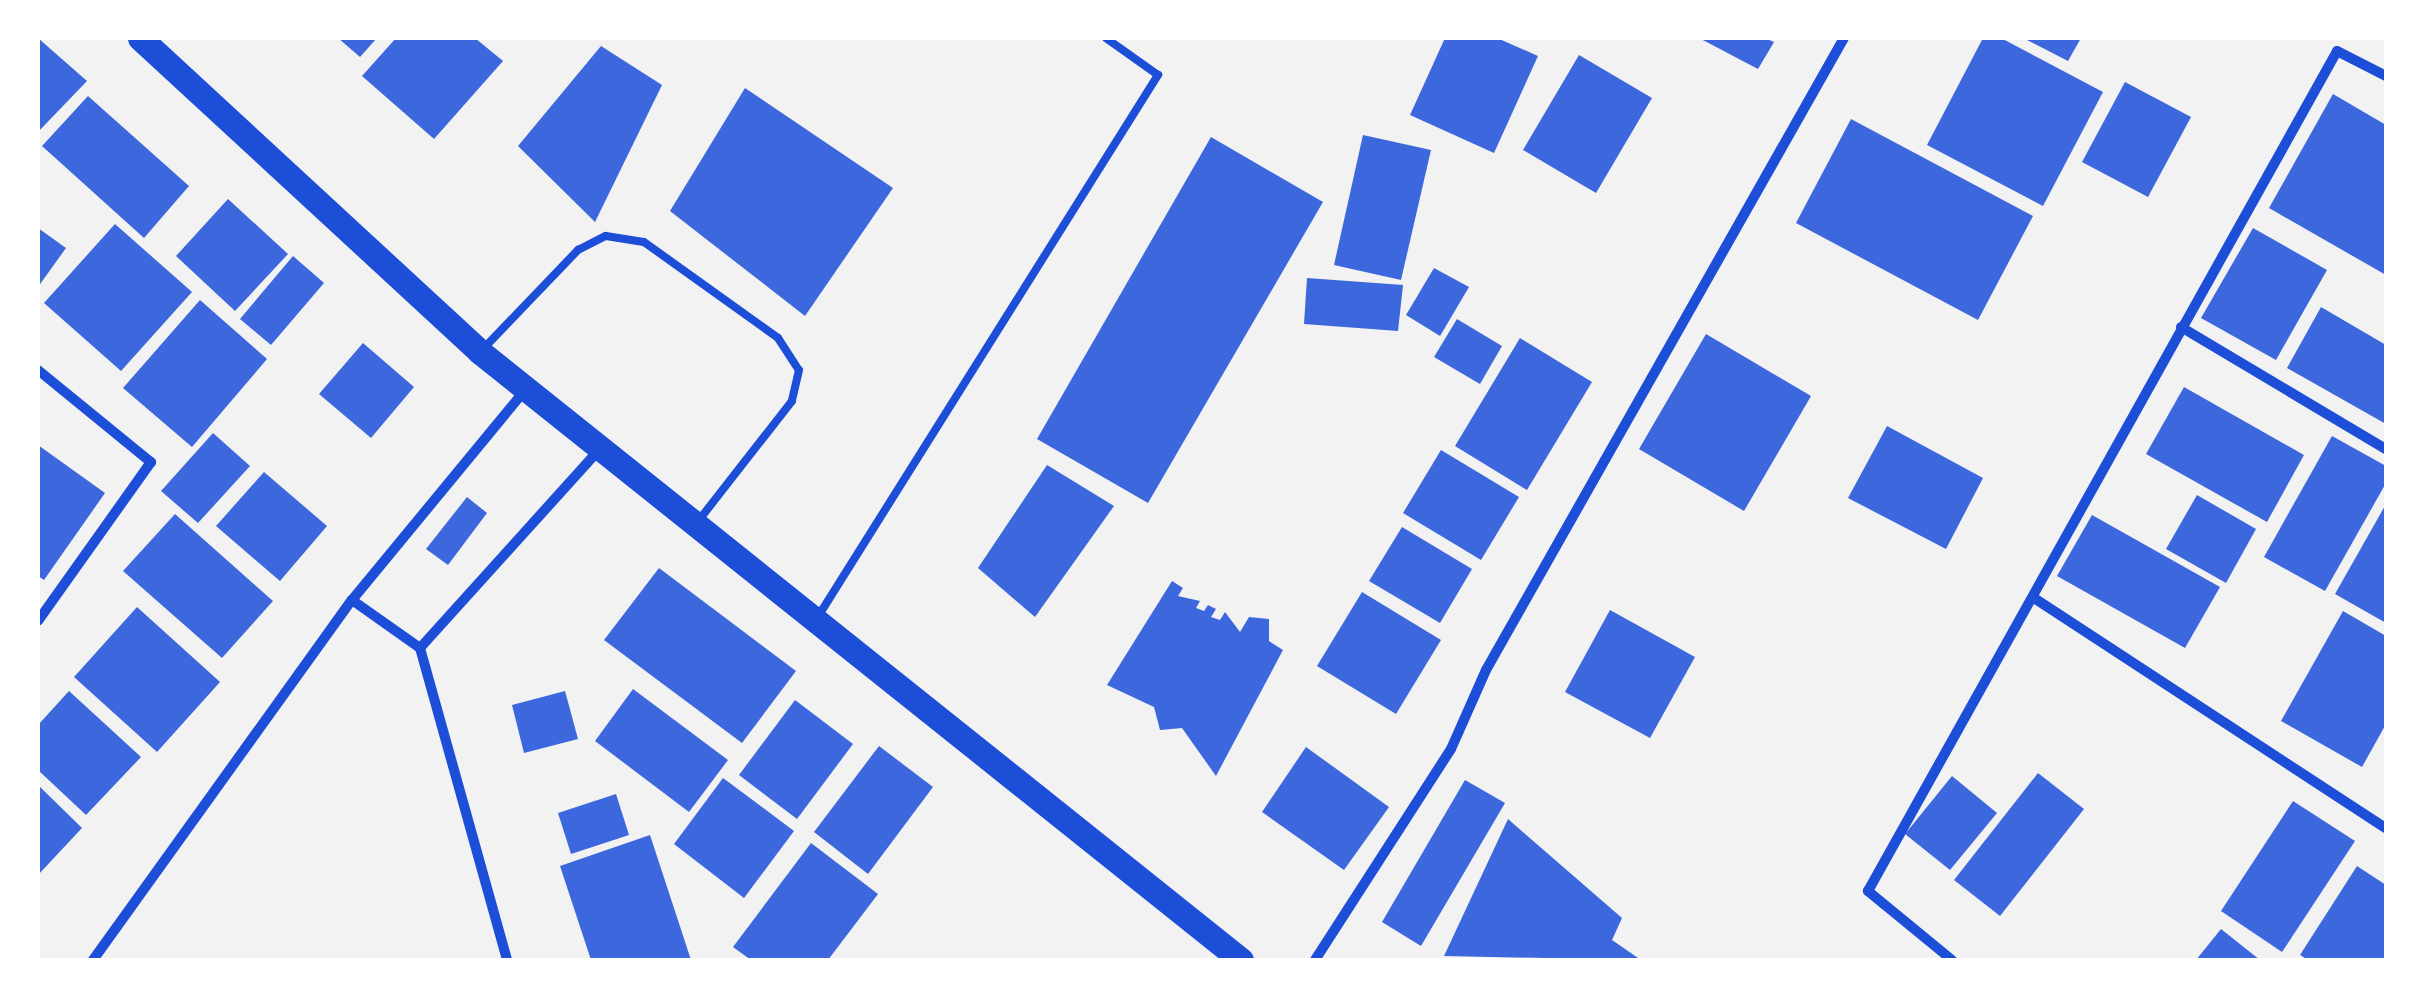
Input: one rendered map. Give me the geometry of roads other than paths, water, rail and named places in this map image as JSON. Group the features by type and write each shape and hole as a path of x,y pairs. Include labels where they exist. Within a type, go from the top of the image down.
{"main road":[{"path":"140,38 480,352 1241,960"}],"street":[{"path":"1315,960 1451,749 1486,670 1844,38"},
{"path":"1952,960 1868,891 2034,598 2180,327 2338,51 2386,76"},
{"path":"2180,327 2386,449"},
{"path":"38,370 151,462 38,621"},
{"path":"94,960 352,600 527,388"},
{"path":"420,648 600,448"},
{"path":"2034,598 2386,828"},
{"path":"352,600 420,648 507,960"}],"lane":[{"path":"816,619 1158,76 1106,38"},
{"path":"480,352 578,250 606,236 644,242 778,338 798,370 792,401 696,523"}]}
